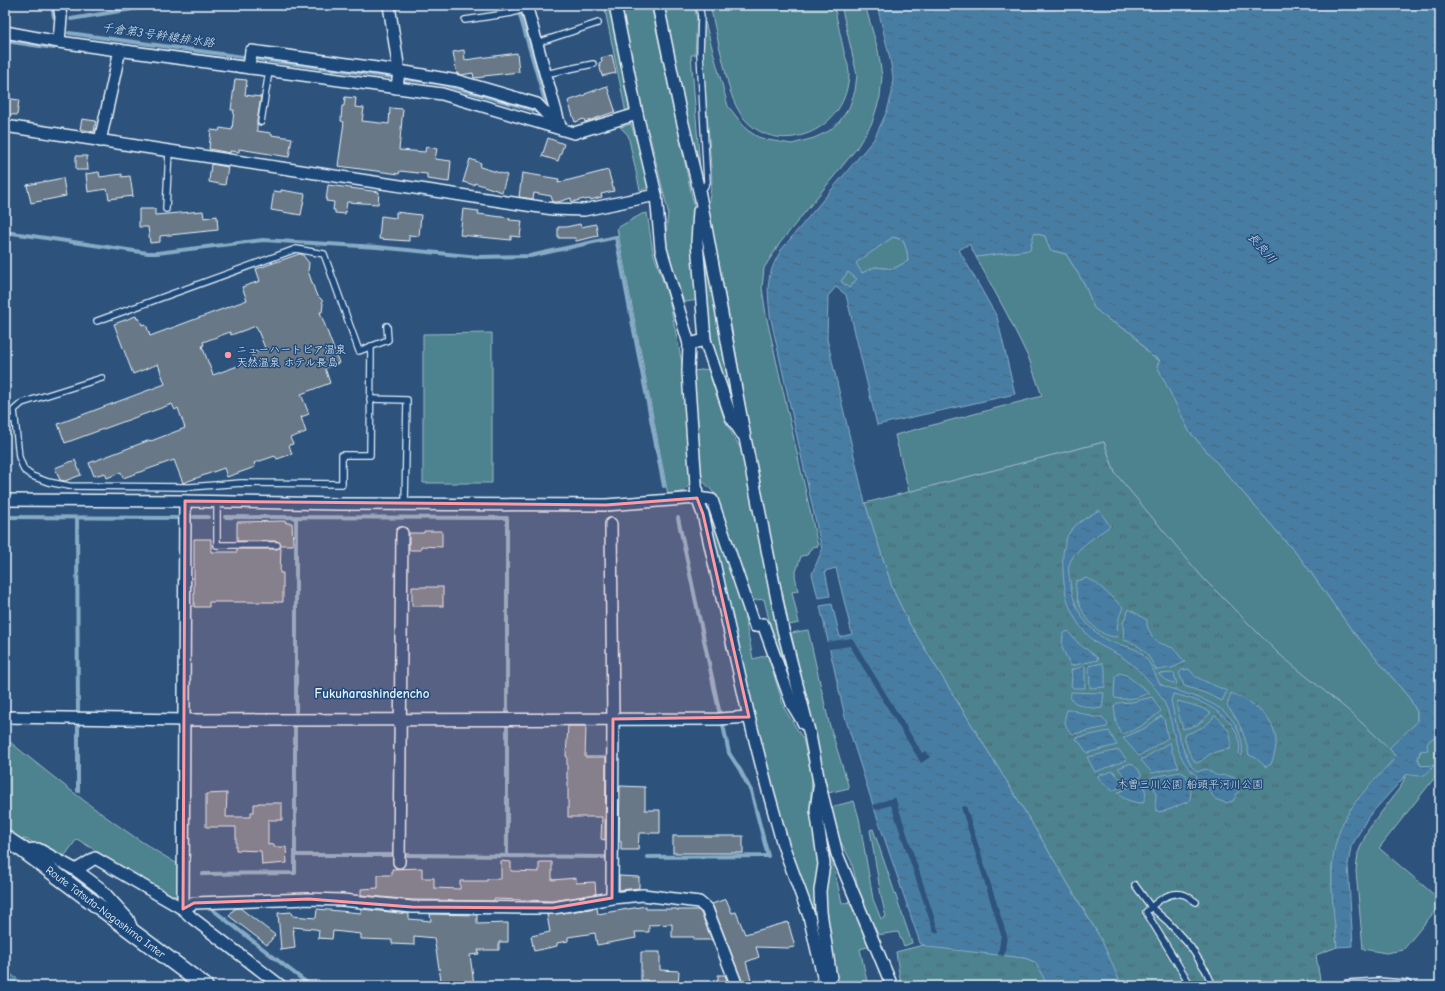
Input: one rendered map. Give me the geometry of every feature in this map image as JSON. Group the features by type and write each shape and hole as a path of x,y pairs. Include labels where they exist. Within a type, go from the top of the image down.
{"main road":[{"name":"Route Tatsuta-Nagashima Inter","path":"5,838 205,986"}],"street":[{"path":"59,5 61,18 59,42"},
{"path":"389,5 400,71 397,88"},
{"path":"615,5 636,114 656,195 661,249 688,344 688,373 697,498 703,514 750,717 783,845 809,916 824,981 831,986"},
{"path":"658,5 680,111 700,195 745,438 783,630 810,735 819,782 837,854 893,985"},
{"path":"525,8 537,43 561,129"},
{"path":"5,32 59,42 442,94 574,134 636,114"},
{"path":"100,141 120,50"},
{"path":"249,68 251,51 400,71 458,81 537,104 561,129"},
{"path":"5,126 553,209 584,210 656,195"},
{"path":"700,195 697,242 705,340 730,417 745,438"},
{"path":"688,344 705,340"},
{"path":"5,500 606,505 697,498 712,500 755,626 763,624 792,704 810,735"},
{"path":"183,909 185,501"},
{"path":"611,524 613,720 612,898"},
{"path":"399,862 402,533"},
{"path":"5,717 184,720 613,720 719,719 750,717"},
{"path":"819,782 816,810 824,864 820,891 821,912 831,986"},
{"path":"23,850 38,849 76,870 100,888 128,919 133,932"},
{"path":"76,870 95,858 183,909 191,917 281,986"},
{"path":"183,909 194,903 309,899 342,900 412,907 552,908 612,898 643,895 698,902 707,909 736,986"},
{"path":"1347,986 1378,984 1406,986"}],"lane":[{"path":"699,5 701,16 700,54 707,182 700,195"},
{"path":"465,20 512,13 525,8"},
{"path":"537,43 598,23"},
{"path":"545,74 593,64"},
{"path":"262,122 269,71"},
{"path":"166,209 169,151"},
{"path":"97,321 296,249 301,249 324,254 359,351 388,340 387,326"},
{"path":"102,378 22,403 14,410 19,456 24,470 32,476 48,482 69,486 190,487 241,483 342,484 342,455 370,455 370,346"},
{"path":"370,399 407,400 405,504"},
{"path":"5,420 15,419"},
{"path":"217,501 217,545 277,545"},
{"path":"1135,885 1151,907 1168,922 1190,946 1206,971 1213,986"},
{"path":"1187,986 1188,981 1146,912 1158,900 1172,894 1185,895 1196,902"}],"highlighted area":[{"path":"697,498 703,514 749,717 613,719 612,898 553,908 412,907 309,899 194,903 183,909 185,501 606,505"}],"green space":[{"path":"604,5 612,5 633,107 630,112 626,113"},
{"path":"619,5 651,5 694,206 692,242 697,300 680,303 665,250 668,211 650,137 642,116"},
{"path":"664,5 694,5 697,19 695,55 691,55 700,168 698,169"},
{"path":"710,5 834,5 849,75 847,88 840,105 830,119 816,129 800,136 784,138 767,135 752,127 740,113 731,94"},
{"path":"841,5 865,5 878,50 882,76 880,97 872,123 856,149 780,243 764,268 762,288 766,315 818,546 812,547 807,555 801,556 795,575 798,591 792,592 799,623 789,625 754,456 732,330 708,208 712,181 703,56 705,22 728,106 747,130 758,137 792,144 814,138 829,131 839,122 849,108 855,91 857,75"},
{"path":"631,124 650,184 643,190 640,190 628,135 620,127"},
{"path":"647,213 653,252 669,299 684,373 690,483 685,491 668,495 617,228 642,214"},
{"path":"1034,233 1045,236 1050,250 1066,254 1085,285 1094,308 1109,320 1133,334 1150,355 1160,361 1189,431 1302,560 1351,629 1410,699 1417,712 1417,722 1405,735 1352,782 1115,473 1104,442 909,492 895,435 1042,396 1029,359 1007,314 976,257 1030,250"},
{"path":"893,237 903,240 907,251 908,261 893,269 875,267 862,273 855,263"},
{"path":"703,241 733,410 721,380 711,335 702,258"},
{"path":"848,272 857,279 849,288 841,281"},
{"path":"492,333 492,483 423,483 423,334"},
{"path":"708,369 725,421 742,451 793,695 778,658 764,599 749,601 715,494 700,478 694,371"},
{"name":"木曽三川公園 船頭平河川公園","path":"1104,442 1115,473 1203,578 1279,654 1349,711 1389,748 1396,757 1350,810 1332,866 1332,886 1337,947 1316,955 1320,980 1294,986 901,986 896,952 923,945 1025,958 1035,962 1101,939 1018,800 909,623 893,590 865,503"},
{"path":"705,503 722,539 729,559 745,619 753,659 768,655 784,708 803,739 812,777 810,807 818,866 815,893 818,932 772,790 745,683"},
{"path":"808,630 829,723 849,788 828,793 791,633"},
{"path":"1434,737 1440,739 1440,771 1379,848 1438,898 1439,906 1403,950 1386,953 1363,949 1356,871 1358,853 1368,830 1401,786 1407,773 1434,766 1421,766 1419,756 1430,740"},
{"path":"5,738 112,822 181,866 180,889 177,895 171,898 77,839 63,858 28,840 15,837 5,830"},
{"path":"854,801 859,818 873,899 881,919 886,917 870,830 873,829 912,943 904,946 898,932 876,935 861,898 851,861 838,837 831,807"},
{"path":"821,814 842,903 853,902 871,946 860,949 868,986 837,986 823,908"}],"water":[{"name":"長良川","path":"877,5 1440,5 1440,739 1431,739 1427,744 1428,750 1420,751 1418,759 1421,766 1434,765 1431,769 1422,776 1407,774 1368,817 1351,847 1348,865 1353,946 1337,947 1332,894 1333,859 1336,842 1350,810 1366,789 1396,757 1389,748 1417,722 1417,712 1410,699 1351,629 1302,560 1189,431 1157,366 1160,360 1150,355 1133,334 1109,320 1094,308 1085,285 1066,254 1050,250 1045,236 1034,233 1030,250 976,257 969,244 959,250 997,317 1015,394 877,425 846,295 836,287 828,296 827,339 865,503 893,590 909,623 1018,800 1101,939 1122,986 1048,986 1035,962 1025,958 928,947 920,943 845,717 820,606 832,604 840,637 852,634 836,568 825,571 830,596 818,598 812,574 822,550 770,315 768,296 770,274 781,250 874,139 887,111 892,93 893,77","holes":["893,237 903,240 907,251 908,261 893,269 875,267 862,273 856,263","848,272 857,279 849,288 841,281"]},
{"path":"1099,510 1110,526 1078,550 1069,565 1071,589 1076,605 1084,619 1095,632 1106,640 1132,648 1141,653 1150,664 1160,684 1205,700 1225,712 1233,721 1241,738 1242,756 1239,755 1239,742 1229,721 1209,706 1173,694 1171,701 1179,736 1192,767 1198,772 1208,770 1216,775 1233,777 1237,782 1239,790 1233,801 1226,803 1215,799 1207,787 1199,784 1196,779 1197,776 1188,768 1182,758 1165,705 1160,695 1147,679 1138,669 1119,655 1095,642 1080,626 1075,618 1065,591 1063,559 1065,541 1070,531 1074,527"},
{"path":"1087,578 1095,582 1123,607 1118,622 1118,637 1109,636 1100,632 1086,618 1081,609 1076,590 1076,581"},
{"path":"1129,609 1147,620 1147,626 1153,638 1157,642 1173,648 1185,662 1172,668 1156,670 1144,650 1135,644 1124,640 1123,623"},
{"path":"1068,631 1078,643 1097,657 1098,660 1071,666 1062,648 1063,634"},
{"path":"1102,663 1105,669 1105,687 1090,688 1089,666"},
{"path":"1085,666 1085,688 1074,688 1071,686 1071,670"},
{"path":"1189,669 1195,676 1227,691 1222,701 1184,686 1179,673 1182,670"},
{"path":"1119,673 1126,675 1150,693 1129,699 1115,698 1115,677"},
{"path":"1174,673 1177,685 1165,680 1158,674"},
{"path":"1071,692 1104,693 1102,708 1090,708 1076,703 1071,699"},
{"path":"1231,693 1253,705 1269,720 1274,729 1276,739 1275,751 1271,764 1266,767 1256,758 1249,755 1246,741 1241,729 1227,706"},
{"path":"1152,697 1161,711 1138,728 1121,734 1116,722 1114,706 1117,703 1132,702"},
{"path":"1177,701 1199,707 1211,713 1197,725 1183,729 1177,708"},
{"path":"1067,710 1072,710 1093,717 1102,717 1108,724 1107,727 1073,734 1065,723"},
{"path":"1215,715 1223,722 1230,734 1230,749 1210,754 1202,761 1196,763 1188,750 1184,735 1205,725"},
{"path":"1161,716 1164,719 1168,738 1139,756 1123,738 1145,728"},
{"path":"1109,731 1117,745 1087,753 1075,738"},
{"path":"1170,742 1172,752 1179,767 1152,773 1141,760"},
{"path":"1119,750 1127,760 1095,772 1087,757"},
{"path":"1131,763 1138,769 1142,776 1129,782 1118,768"},
{"path":"1113,771 1125,784 1113,791 1097,776"},
{"path":"1181,772 1186,775 1190,785 1191,794 1189,801 1171,809 1159,812 1156,810 1155,806 1156,795 1152,777"},
{"path":"1143,780 1146,795 1143,803 1129,801 1117,793"},
{"path":"5,970 27,986 5,986"}],"pier":[{"path":"852,638 922,753 926,751 930,757 921,763 850,646 829,649 827,642"},
{"path":"895,797 939,932 934,933 891,805 875,810 873,805"},
{"path":"966,806 1007,936 1004,956 998,955 1001,935 961,807"}],"building":[{"path":"464,50 465,60 517,53 519,72 474,78 473,73 462,75 457,74 453,52"},
{"path":"612,55 616,73 602,76 599,63 602,62 601,58"},
{"path":"235,79 247,80 245,95 261,97 257,131 292,138 289,157 239,149 239,152 230,151 230,153 209,149 211,130 219,131 220,128 232,130 234,110 231,110"},
{"path":"607,86 615,110 614,112 585,122 584,119 575,122 568,101"},
{"path":"345,97 356,98 355,107 364,108 362,121 389,124 390,108 403,109 399,150 425,152 426,146 437,149 435,159 451,161 449,182 427,179 427,174 400,171 399,174 338,166 344,122 341,121 342,106 344,106"},
{"path":"5,98 19,100 17,115 5,114"},
{"path":"82,119 96,121 94,132 80,129"},
{"path":"548,138 564,144 558,161 542,156"},
{"path":"76,156 87,156 88,170 76,170"},
{"path":"470,159 481,163 480,167 507,175 502,192 475,183 474,185 463,182"},
{"path":"211,164 228,167 225,185 209,182"},
{"path":"608,170 614,191 601,194 602,197 572,202 571,198 553,202 551,196 534,193 533,199 519,197 522,173 559,179 558,183"},
{"path":"99,172 100,177 122,174 122,177 130,176 133,196 109,199 107,189 88,192 86,174"},
{"path":"63,178 66,196 31,203 27,185"},
{"path":"328,185 379,192 378,204 347,202 345,214 335,213 335,210 333,210 334,202 326,201"},
{"path":"281,190 305,194 301,215 271,210 274,191 281,192"},
{"path":"139,209 155,209 155,215 203,211 204,218 217,216 218,230 160,236 160,242 150,243 148,227 139,227"},
{"path":"463,209 479,211 478,214 522,221 520,237 511,236 511,240 460,235"},
{"path":"396,212 421,215 419,236 409,235 409,241 379,239 381,216 396,218"},
{"path":"580,224 581,227 596,224 598,236 576,241 575,238 558,238 558,227"},
{"path":"302,254 309,263 308,271 316,294 322,300 322,312 320,312 339,363 325,368 330,383 301,394 309,414 301,417 306,432 290,438 293,444 289,445 292,454 277,459 275,456 254,463 255,467 227,477 224,468 183,483 174,460 123,478 121,472 107,478 105,473 94,476 89,463 185,428 178,408 175,410 172,404 65,443 58,424 165,384 158,364 133,374 114,324 136,316 137,319 139,318 142,325 146,324 150,336 247,300 242,287 260,281 256,269","holes":["256,326 265,348 251,353 254,360 213,375 202,346 204,345 203,342 230,332 231,335"]},
{"path":"75,460 81,475 65,481 60,480 55,468"},
{"path":"286,521 286,523 292,523 293,545 281,545 277,541 237,541 237,522"},
{"path":"424,531 442,531 442,547 421,546 421,550 409,550 409,533 424,533"},
{"path":"194,539 211,539 211,552 237,552 237,549 277,549 281,547 280,573 283,573 283,602 209,602 209,607 194,607"},
{"path":"412,587 443,587 443,606 412,606"},
{"path":"568,726 586,726 585,757 606,757 605,840 601,839 602,817 568,817 568,779 566,756"},
{"path":"620,786 645,787 645,810 660,810 660,833 639,833 638,850 621,850 621,841 619,841"},
{"path":"227,793 226,817 251,817 251,812 254,812 254,804 282,803 282,820 268,820 268,845 274,844 274,847 286,847 287,863 262,865 261,851 236,850 236,827 206,827 206,794"},
{"path":"673,836 743,836 743,853 673,853"},
{"path":"501,861 511,862 511,871 539,872 539,862 552,862 552,880 576,878 576,883 595,882 596,894 552,901 494,899 494,901 412,900 361,895 361,889 378,888 378,875 392,875 392,869 422,868 422,878 434,878 434,888 460,889 460,881 487,881 487,879 501,879"},
{"path":"619,876 639,877 639,888 619,890"},
{"path":"726,899 732,913 736,912 745,934 788,922 795,947 756,947 759,957 746,962 752,983 744,986 712,904"},
{"path":"646,906 646,909 698,910 701,913 712,940 694,940 694,937 672,937 672,924 649,925 649,932 635,932 636,938 597,945 595,933 568,937 568,941 557,943 557,946 534,951 531,936 550,932 547,915 597,908 598,914"},
{"path":"240,908 275,935 267,945 229,916 234,909"},
{"path":"317,909 361,913 361,909 409,914 409,919 431,921 430,914 477,915 477,924 508,923 508,942 499,942 499,950 478,950 479,954 470,955 474,985 442,986 434,938 414,936 414,945 392,944 392,940 361,939 361,934 333,931 332,939 318,938 319,930 293,927 295,948 281,950 278,913 292,912 293,916 316,918"},
{"path":"641,952 660,952 660,970 679,971 678,986 648,986 647,980 641,980"},
{"path":"718,975 725,975 729,986 718,986"}],"waterway":[{"name":"千倉第3号幹線排水路","path":"52,5 54,17"},
{"path":"71,19 157,5"},
{"path":"517,5 545,101"},
{"name":"千倉第3号幹線排水路","path":"69,33 243,57"},
{"path":"5,41 54,48"},
{"name":"千倉第3号幹線排水路","path":"257,59 392,77"},
{"name":"千倉第3号幹線排水路","path":"405,79 439,83 534,110"},
{"path":"5,232 148,253 263,240 377,247 479,257 530,256 616,237 664,486"},
{"path":"5,517 177,518"},
{"path":"194,517 208,517"},
{"path":"225,517 507,518 507,712"},
{"path":"296,517 296,711"},
{"path":"77,518 78,712"},
{"path":"678,518 720,715"},
{"path":"78,725 78,791"},
{"path":"507,725 507,856"},
{"path":"647,857 768,856 751,791 729,753 723,725"},
{"path":"203,874 295,873 295,727"},
{"path":"295,855 393,855"},
{"path":"405,855 605,857"},
{"path":"213,910 311,986"}],"place":[{"name":"ニューハートピア温泉 天然温泉 ホテル長島","path":"228,355"}],"district":[{"name":"Fukuharashindencho","path":"372,693"}]}
